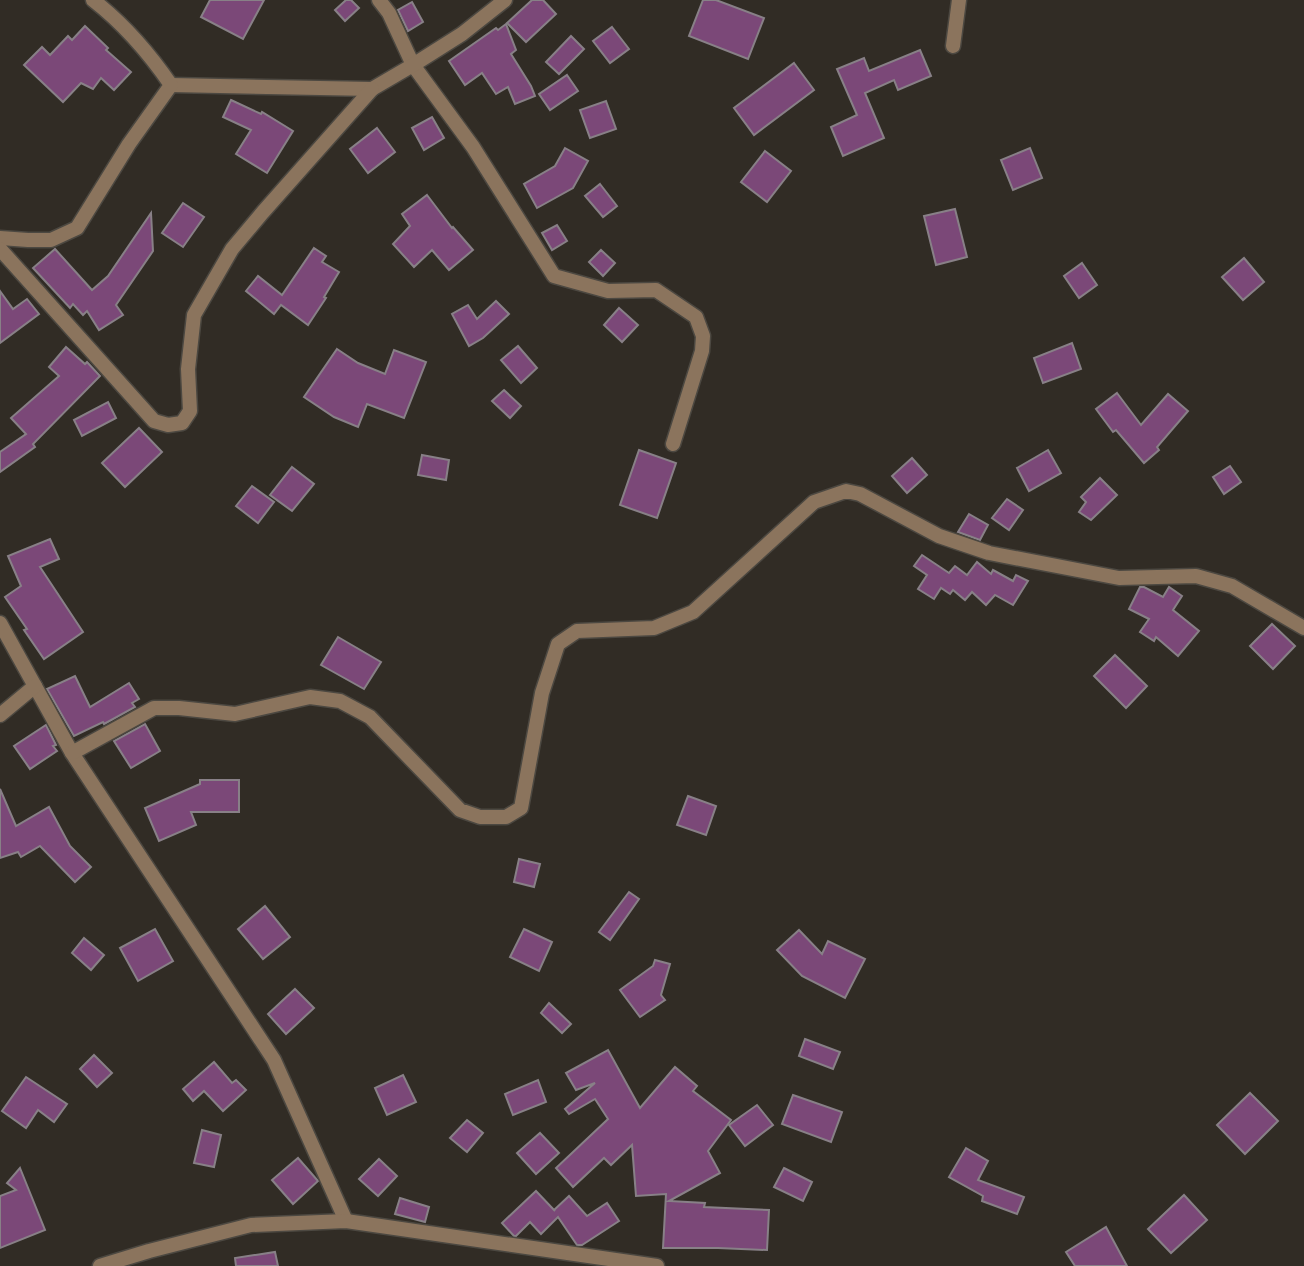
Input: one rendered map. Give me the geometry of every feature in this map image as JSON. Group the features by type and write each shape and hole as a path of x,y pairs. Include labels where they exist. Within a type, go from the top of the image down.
{"street":[{"path":"93,0 150,55 171,85"},
{"path":"379,0 413,65 473,147 554,276 608,291 656,290 696,317 703,336 702,351 673,444"},
{"path":"0,249 154,421 168,425 182,423 190,411 188,369 194,315 232,249 372,89 462,34 505,0"},
{"path":"953,46 959,0"},
{"path":"171,85 372,89"},
{"path":"0,238 51,240 77,228 129,144 171,85"},
{"path":"72,753 154,708 234,714 310,697 340,701 370,717 460,810 480,817 506,817 521,808 542,694 558,644 578,631 654,628 693,612 814,502 846,491 860,494 939,536 989,553 1119,578 1196,576 1232,586 1304,628"},
{"path":"0,623 72,753 274,1060 346,1221"},
{"path":"0,715 35,686"},
{"path":"100,1266 251,1225 346,1221 657,1266"}],"building":[{"path":"210,0 264,0 243,39 201,17"},
{"path":"346,0 351,0 359,8 345,21 335,10"},
{"path":"532,0 543,0 556,14 526,42 507,23"},
{"path":"703,0 716,0 764,18 748,59 689,36"},
{"path":"412,2 423,22 408,31 398,10"},
{"path":"506,24 516,50 511,54 535,96 515,104 508,87 496,94 482,73 465,85 449,61"},
{"path":"85,26 108,48 106,50 131,72 114,90 101,78 93,89 81,83 63,102 24,65 42,47 50,55 68,36 72,40"},
{"path":"612,27 629,49 610,63 593,41"},
{"path":"571,36 584,49 559,74 546,62"},
{"path":"920,50 931,76 898,90 894,80 865,93 884,138 843,156 831,127 857,115 837,69 864,58 869,71"},
{"path":"794,63 814,90 754,135 734,108"},
{"path":"567,75 578,91 550,110 539,94"},
{"path":"231,100 261,114 262,112 293,131 267,173 236,154 251,130 223,117"},
{"path":"606,101 616,129 590,138 580,110"},
{"path":"432,117 444,138 424,150 412,128"},
{"path":"377,128 395,152 368,173 350,149"},
{"path":"565,148 588,161 573,188 537,208 524,184 555,166"},
{"path":"1030,148 1042,178 1013,190 1001,160"},
{"path":"765,151 791,171 767,202 741,182"},
{"path":"600,184 617,206 603,217 585,196"},
{"path":"427,195 473,250 449,270 432,250 414,267 393,244 410,226 402,214"},
{"path":"183,203 204,217 183,247 162,233"},
{"path":"955,209 967,257 936,265 924,216"},
{"path":"151,213 153,251 116,305 123,315 99,330 87,311 83,315 73,304 70,308 33,268 55,249 92,290 108,276"},
{"path":"557,225 567,241 552,250 542,233"},
{"path":"314,248 326,256 322,262 339,272 308,325 281,305 274,314 246,291 258,276 282,295"},
{"path":"601,250 615,263 603,276 589,262"},
{"path":"1244,258 1264,282 1243,300 1222,277"},
{"path":"1082,263 1097,285 1079,298 1064,276"},
{"path":"0,291 13,309 27,299 39,314 0,343"},
{"path":"496,301 509,314 483,338 469,346 452,314 468,305 477,319"},
{"path":"619,308 638,325 622,342 604,325"},
{"path":"1072,343 1081,369 1043,383 1034,358"},
{"path":"518,346 537,368 521,383 501,360"},
{"path":"66,347 85,364 87,362 100,376 33,444 35,447 0,472 0,452 26,434 11,418 59,376 49,367"},
{"path":"337,349 358,363 385,374 394,350 426,362 404,418 367,404 358,427 334,417 304,397"},
{"path":"504,390 521,406 510,418 492,401"},
{"path":"1117,393 1141,425 1168,394 1188,411 1157,447 1159,450 1144,463 1116,430 1113,432 1096,409"},
{"path":"108,402 116,418 82,436 74,420"},
{"path":"139,428 162,452 125,487 102,463"},
{"path":"639,450 676,463 657,518 620,505"},
{"path":"1048,450 1061,473 1029,491 1017,468"},
{"path":"422,455 449,460 446,480 418,475"},
{"path":"912,458 927,475 907,493 892,476"},
{"path":"1230,466 1241,482 1224,494 1213,477"},
{"path":"292,467 314,484 292,511 270,495"},
{"path":"1100,478 1117,495 1091,520 1079,512 1086,502 1081,497"},
{"path":"252,486 274,502 258,523 236,506"},
{"path":"1007,499 1023,510 1009,530 992,518"},
{"path":"969,514 988,525 980,540 958,532"},
{"path":"50,539 59,559 40,567 83,632 44,659 5,597 21,586 8,556"},
{"path":"922,555 949,573 955,566 967,575 977,562 991,574 993,570 1013,581 1016,575 1028,581 1013,605 995,595 986,605 972,592 965,600 953,590 950,594 941,588 934,599 918,589 927,575 914,566"},
{"path":"1140,587 1163,597 1169,587 1182,596 1173,610 1199,631 1178,656 1156,637 1154,641 1140,632 1149,619 1129,609"},
{"path":"1272,624 1295,646 1273,669 1250,646"},
{"path":"338,637 381,662 364,689 321,665"},
{"path":"1115,655 1147,686 1126,708 1094,676"},
{"path":"75,676 90,707 129,683 139,699 132,703 135,707 74,736 47,689"},
{"path":"145,724 160,751 131,768 114,741"},
{"path":"46,725 57,751 30,769 14,746"},
{"path":"200,780 239,780 239,812 191,812 196,825 159,841 145,808 200,784"},
{"path":"0,789 16,826 49,807 70,846 91,867 75,882 40,846 21,857 18,852 0,858"},
{"path":"688,796 716,806 706,835 677,825"},
{"path":"519,859 540,864 534,887 514,882"},
{"path":"629,892 639,899 610,940 599,932"},
{"path":"265,906 290,937 263,959 238,929"},
{"path":"155,929 173,961 138,981 120,948"},
{"path":"524,929 552,942 539,971 510,957"},
{"path":"799,930 822,954 828,941 865,959 845,998 802,976 777,950"},
{"path":"84,938 104,955 91,970 72,953"},
{"path":"655,960 670,964 661,995 665,1000 640,1017 620,990 653,966"},
{"path":"295,989 314,1008 286,1034 268,1014"},
{"path":"549,1003 571,1024 562,1033 541,1013"},
{"path":"805,1039 840,1052 833,1069 799,1056"},
{"path":"608,1050 640,1108 675,1067 697,1086 693,1091 731,1120 708,1151 720,1173 669,1201 705,1203 704,1207 769,1210 767,1250 663,1248 666,1194 636,1196 632,1145 611,1165 604,1158 573,1187 556,1168 608,1119 595,1099 569,1114 565,1109 595,1083 576,1090 566,1073"},
{"path":"94,1055 112,1073 97,1087 80,1069"},
{"path":"214,1062 232,1083 236,1080 246,1090 223,1111 204,1091 193,1101 183,1089"},
{"path":"403,1075 416,1102 387,1115 375,1088"},
{"path":"26,1077 67,1104 54,1122 38,1110 26,1128 2,1111"},
{"path":"538,1080 546,1102 513,1115 505,1094"},
{"path":"1250,1093 1278,1121 1245,1154 1217,1125"},
{"path":"793,1095 842,1112 831,1142 782,1124"},
{"path":"757,1105 773,1125 745,1146 729,1125"},
{"path":"467,1120 483,1133 467,1152 450,1138"},
{"path":"202,1130 221,1135 214,1167 194,1163"},
{"path":"540,1133 559,1153 536,1174 517,1153"},
{"path":"966,1148 988,1161 978,1180 1024,1197 1017,1214 982,1201 983,1196 949,1177"},
{"path":"298,1158 318,1181 293,1204 272,1180"},
{"path":"379,1159 397,1176 378,1196 359,1179"},
{"path":"20,1168 45,1230 0,1248 0,1196 16,1190 7,1183"},
{"path":"784,1168 812,1182 803,1201 774,1187"},
{"path":"536,1191 554,1210 569,1196 587,1216 607,1203 619,1221 582,1245 577,1245 558,1217 541,1234 530,1222 514,1236 502,1223"},
{"path":"1184,1195 1207,1220 1171,1253 1148,1229"},
{"path":"400,1198 429,1207 425,1222 395,1214"},
{"path":"1106,1227 1127,1266 1075,1266 1066,1252"},
{"path":"275,1252 278,1266 236,1266 235,1258"}]}
